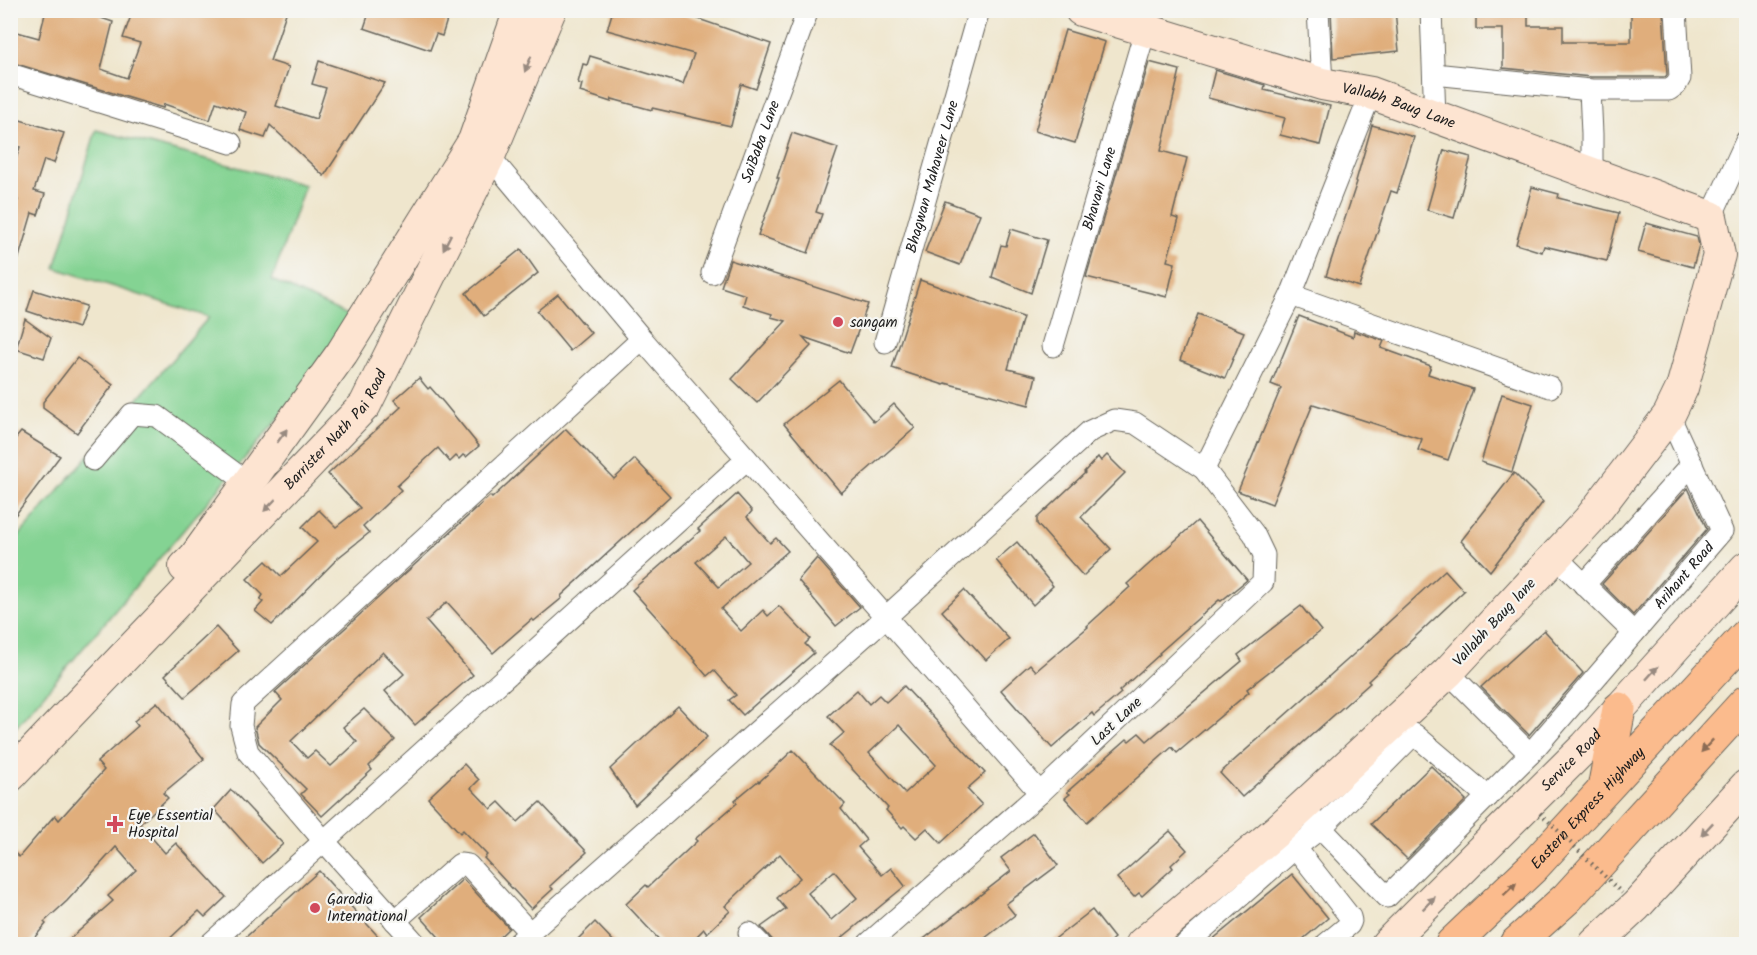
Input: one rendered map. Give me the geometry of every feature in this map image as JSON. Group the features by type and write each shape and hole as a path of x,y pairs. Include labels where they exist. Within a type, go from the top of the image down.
{"highway":[{"path":"1718,667 1746,626"},
{"path":"1718,667 1746,636"},
{"name":"Eastern Express Highway","path":"1452,945 1533,867 1718,667"},
{"path":"1516,945 1567,898 1746,702"},
{"path":"1604,789 1619,709"}],"street":[{"path":"10,749 195,557 342,353 481,150 520,10"},
{"name":"Barrister Nath Pai Road","path":"10,776 365,405 481,150 550,10"},
{"name":"SaiBaba Lane","path":"712,273 808,10"},
{"name":"Bhagwan Mahaveer Lane","path":"885,342 979,10"},
{"name":"Vallabh Baug Lane","path":"1081,10 1322,84 1371,93 1711,217"},
{"path":"1318,10 1322,84"},
{"path":"1431,10 1435,117"},
{"path":"1434,74 1590,90 1669,90 1680,78 1676,10"},
{"name":"Bhavani Lane","path":"1053,346 1145,31"},
{"path":"10,74 231,143"},
{"path":"1590,90 1592,174"},
{"path":"1204,469 1292,295 1371,93"},
{"path":"1711,217 1746,141"},
{"path":"481,150 642,339 1040,792"},
{"name":"Vallabh Baug lane","path":"1151,942 1287,839 1311,818 1589,520 1669,415 1682,388 1719,255 1711,217"},
{"path":"1292,295 1550,387"},
{"path":"416,945 248,752 241,726 243,704 642,339"},
{"path":"93,460 132,414 157,416 248,483"},
{"name":"Arihant Road","path":"1634,633 1722,531 1669,415"},
{"name":"Last Lane","path":"524,939 886,617 1090,431 1114,420 1135,423 1204,469 1254,534 1264,555 1263,582 1040,792 868,945"},
{"path":"210,945 747,459"},
{"path":"1584,585 1692,464"},
{"path":"1488,797 1414,734 1311,818 1387,897 1488,797 1530,754 1634,633 1555,556"},
{"name":"Service Road","path":"1387,945 1586,746 1746,568"},
{"path":"1448,672 1530,754"},
{"path":"1595,945 1636,906 1746,786"},
{"path":"1186,945 1287,839 1350,917 1349,925 1326,945"},
{"path":"395,921 460,864 464,864 468,865 524,939"}],"path":[{"path":"1540,813 1622,893"}],"green space":[{"path":"96,130 305,185 272,280 350,316 301,392 11,733 11,545 209,317 55,268"}],"building":[{"path":"46,10 103,10 101,18 113,22 101,69 127,78 140,43 123,38 133,10 287,10 270,61 289,67 276,106 316,119 326,88 312,84 319,61 385,83 324,176 270,125 265,138 240,130 246,112 216,102 210,120 164,104 163,108 10,62 10,30 39,38"},
{"path":"370,10 450,10 442,36 436,34 430,50 364,28"},
{"path":"613,10 685,10 684,14 771,44 756,89 741,84 731,126 652,108 652,110 612,99 611,102 580,92 582,84 578,83 583,64 587,65 590,56 683,84 694,54 607,30"},
{"path":"1331,10 1395,10 1399,51 1333,58"},
{"path":"1476,10 1528,10 1528,26 1563,26 1563,42 1631,42 1631,10 1663,10 1667,75 1665,77 1591,77 1503,68 1503,29 1476,29"},
{"path":"1065,30 1105,42 1075,143 1035,131"},
{"path":"1149,62 1180,70 1161,151 1187,158 1172,217 1179,219 1167,261 1175,263 1167,297 1086,277"},
{"path":"1215,70 1265,85 1264,90 1330,106 1320,145 1280,135 1285,118 1208,98"},
{"path":"10,117 64,133 54,163 44,160 34,191 45,194 38,215 32,213 15,271 10,271 10,222 18,200 10,198 10,177 20,147 10,144"},
{"path":"1372,125 1414,137 1397,193 1391,191 1359,287 1326,276 1357,182"},
{"path":"792,133 838,148 816,212 822,214 808,253 758,235 779,178 777,178"},
{"path":"1444,150 1471,157 1454,218 1427,210"},
{"path":"1532,187 1559,194 1558,198 1619,213 1607,261 1544,246 1542,252 1516,244"},
{"path":"945,201 980,214 960,265 925,252"},
{"path":"1646,223 1697,237 1699,245 1693,267 1638,252"},
{"path":"1011,229 1047,240 1031,293 992,277 1001,245 1006,246"},
{"path":"521,249 538,273 484,316 466,293"},
{"path":"730,260 868,304 850,353 803,337 811,346 757,403 732,379 786,321 743,305 746,295 721,287"},
{"path":"920,280 1023,317 1008,369 1036,376 1029,405 945,383 944,385 892,368"},
{"path":"34,290 86,306 78,328 27,311"},
{"path":"558,294 591,333 570,351 537,311"},
{"path":"1198,314 1244,332 1225,378 1180,360"},
{"path":"1299,316 1353,337 1354,331 1384,341 1381,348 1431,366 1428,374 1473,389 1448,460 1418,450 1422,439 1313,404 1272,504 1238,491 1281,388 1271,384"},
{"path":"25,319 51,338 44,358 16,349"},
{"path":"77,358 113,385 77,433 43,408 43,402"},
{"path":"419,378 428,389 430,387 479,446 466,457 463,455 459,459 456,456 450,462 438,448 397,486 401,490 363,526 369,533 339,557 272,625 255,611 263,602 260,600 263,595 247,579 266,561 281,576 317,542 302,527 319,510 336,527 360,508 328,474 401,407 394,400"},
{"path":"839,380 874,422 894,404 915,428 841,493 784,424"},
{"path":"1502,394 1533,404 1512,472 1481,462"},
{"path":"566,429 614,479 635,459 670,496 561,596 562,598 534,621 532,619 493,653 447,602 426,621 473,675 415,725 385,691 404,674 383,652 291,741 307,758 315,751 331,766 357,742 343,727 364,709 395,740 369,766 372,770 322,816 301,794 306,789 259,743 255,727 282,700 275,692"},
{"path":"21,432 60,456 10,522 10,445"},
{"path":"1107,455 1125,473 1081,517 1111,549 1083,576 1037,524 1037,518 1085,473 1098,457 1101,461"},
{"path":"1514,473 1543,502 1490,571 1461,541"},
{"path":"1688,488 1707,529 1633,615 1602,584"},
{"path":"737,494 752,511 747,517 770,543 776,538 788,551 721,609 741,631 763,610 768,616 779,606 810,639 805,644 814,653 743,715 729,700 736,695 714,670 707,676 632,590 700,531 698,529","holes":["726,536 748,562 719,587 696,562"]},
{"path":"1197,521 1247,580 1221,601 1219,600 1159,653 1119,691 1121,693 1094,716 1092,713 1052,748 1001,690 1030,664 1036,671 1088,627 1130,587 1127,584"},
{"path":"1017,542 1053,586 1033,605 996,560"},
{"path":"817,558 860,607 836,626 798,580"},
{"path":"1445,570 1464,591 1368,681 1370,683 1242,797 1220,773"},
{"path":"964,590 1009,639 986,660 942,611"},
{"path":"1301,606 1321,631 1247,689 1249,692 1177,753 1172,747 1087,822 1065,798 1070,794 1067,792 1127,739 1129,741 1139,733 1147,741 1242,661 1238,655"},
{"path":"216,627 238,651 185,697 165,675"},
{"path":"1544,630 1583,673 1529,735 1481,687"},
{"path":"904,686 985,773 967,789 982,805 941,843 927,828 916,838 904,826 902,828 886,810 888,808 830,745 844,733 828,716 857,690 869,704 879,695 886,702","holes":["899,725 936,765 905,793 869,753"]},
{"path":"157,702 204,759 163,793 168,798 140,824 165,853 176,843 226,897 205,917 199,911 163,945 63,945 113,901 108,896 136,870 116,847 67,901 44,922 46,924 28,945 10,945 10,849 19,857 55,815 59,820 104,770 97,762 138,726 134,721"},
{"path":"678,706 707,737 635,805 610,769"},
{"path":"793,750 845,804 841,809 866,840 858,847 882,875 891,868 905,886 833,945 777,945 761,927 786,909 777,898 800,878 780,854 725,906 730,911 707,933 704,929 688,945 664,945 626,904 646,885 648,887 697,841 695,839 737,803 735,800 759,782","holes":["834,871 857,898 831,920 808,893"]},
{"path":"464,764 479,780 471,788 491,809 499,802 518,822 540,802 587,852 550,886 553,889 531,909 484,858 487,855 463,830 460,833 428,798"},
{"path":"1431,766 1466,800 1407,859 1371,824"},
{"path":"231,790 283,844 262,863 214,809"},
{"path":"1170,831 1187,850 1171,865 1173,868 1142,896 1139,893 1134,897 1117,878"},
{"path":"1034,833 1058,865 1006,904 1015,915 976,945 916,945 1011,871 1001,858"},
{"name":"Garodia International","path":"319,871 386,945 237,945"},
{"path":"1292,874 1328,918 1296,945 1206,945"},
{"path":"463,879 509,928 491,945 446,945 421,917"},
{"path":"1092,910 1114,938 1106,945 1047,945"},
{"path":"595,922 617,945 572,945"}],"place":[{"name":"sangam","path":"838,322"},
{"name":"Eye Essential Hospital","path":"115,824"},
{"name":"Garodia International","path":"315,908"}]}
